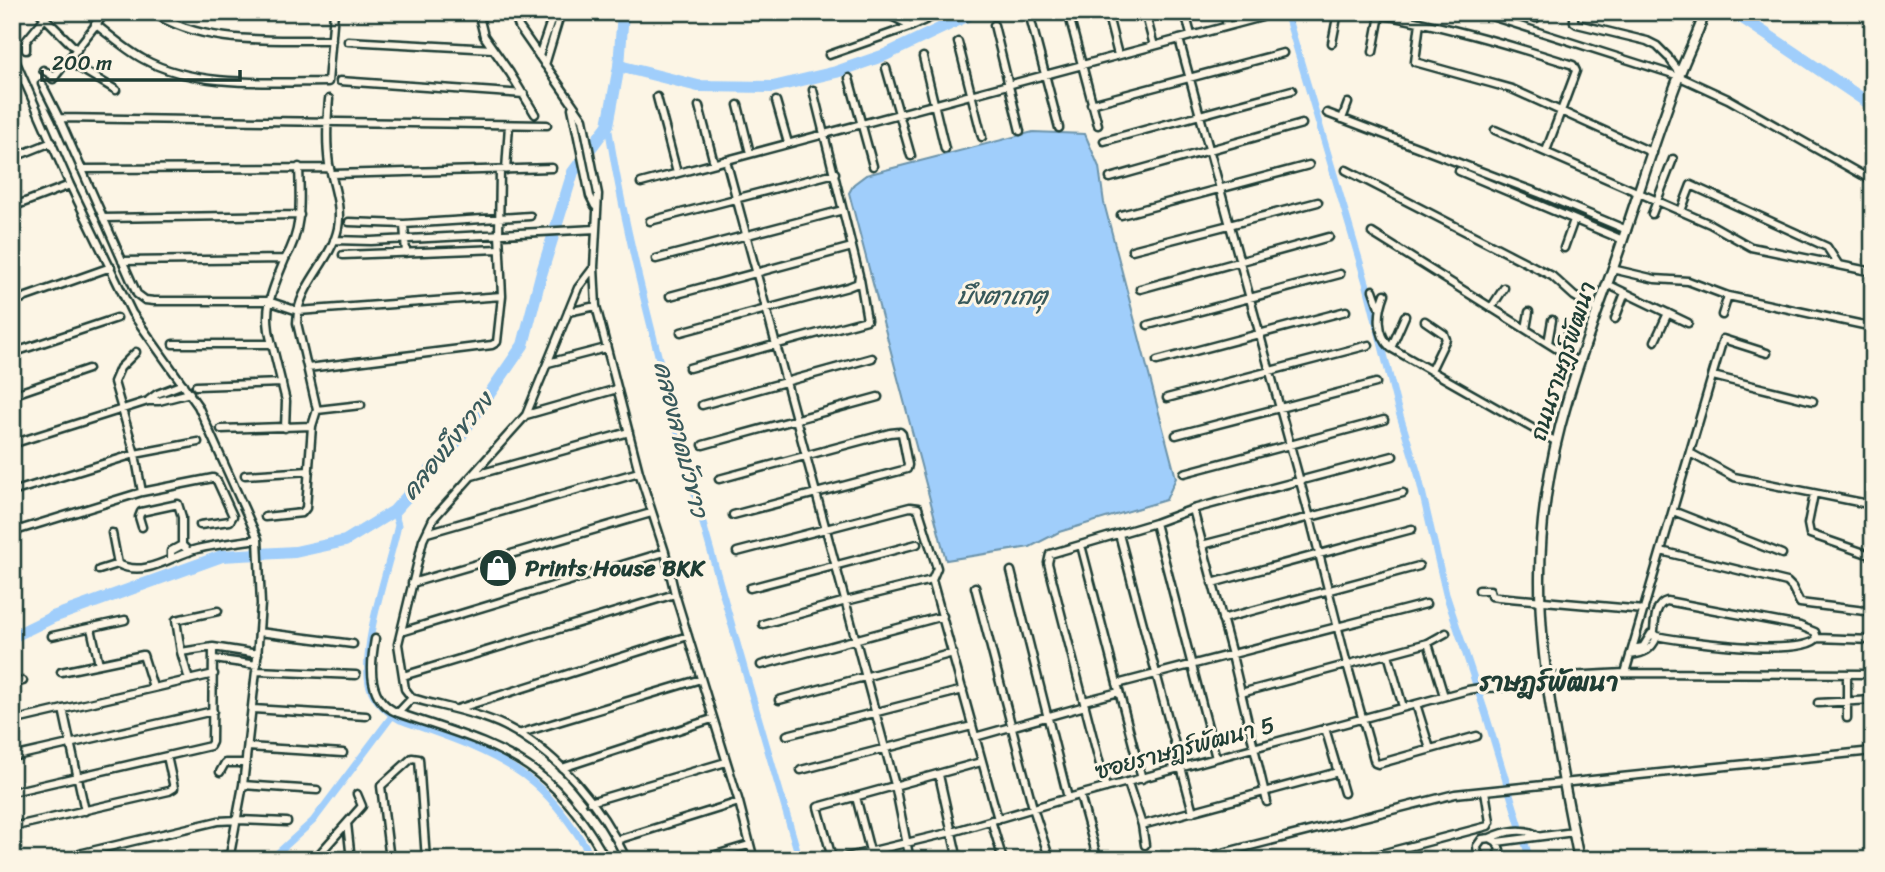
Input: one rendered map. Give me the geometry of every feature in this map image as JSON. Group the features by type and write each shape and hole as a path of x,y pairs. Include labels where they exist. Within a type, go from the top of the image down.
{"street":[{"path":"152,12 163,19 224,37 332,40"},
{"path":"95,24 144,60 196,77 238,82 328,82 334,12"},
{"path":"478,12 484,36 535,114"},
{"path":"514,12 519,27 583,119 596,208 596,306 639,472 665,552 754,860"},
{"path":"538,56 554,12"},
{"path":"545,65 561,12"},
{"path":"883,12 912,26"},
{"path":"829,55 912,26 942,12"},
{"path":"1068,12 1098,125"},
{"path":"1107,12 1118,55"},
{"path":"1145,12 1154,46"},
{"path":"1185,12 1191,35"},
{"path":"1224,12 1227,26"},
{"path":"641,183 1262,17 1264,12"},
{"path":"1332,43 1338,12"},
{"path":"1366,12 1495,40 1573,65 1576,71 1546,151"},
{"path":"1477,12 1679,75 1728,99 1873,181"},
{"path":"1574,12 1574,22 1577,24 1647,41 1657,46 1679,75"},
{"path":"43,70 54,78 104,13"},
{"path":"1029,13 1059,128"},
{"name":"ถนนราษฏร์พัฒนา","path":"1579,860 1541,634 1539,580 1546,492 1555,441 1578,362 1627,230 1679,75 1704,14"},
{"path":"26,50 26,41 41,15 77,50"},
{"path":"1373,52 1380,15"},
{"path":"1420,22 1415,62 1512,89 1653,153"},
{"path":"994,25 1020,131"},
{"path":"1179,39 1310,518 1327,592 1376,764 1477,736"},
{"path":"348,41 492,49"},
{"path":"958,42 982,137"},
{"path":"12,53 70,185 132,313 190,393 258,540 258,654 238,820 229,857 208,860"},
{"path":"1091,104 1283,53"},
{"path":"923,57 946,149"},
{"path":"68,61 116,90"},
{"path":"886,68 911,156"},
{"path":"849,78 873,166"},
{"path":"340,81 524,94"},
{"path":"42,84 60,118 137,294 145,300 268,301 298,311 502,296"},
{"path":"689,368 867,320 860,279 813,90"},
{"path":"1104,141 1292,90"},
{"path":"657,97 677,173"},
{"path":"265,517 305,511 312,426 317,410 298,323 298,311 308,284 334,240 339,222 331,171 327,121 329,99"},
{"path":"776,101 788,143"},
{"path":"1342,119 1348,103"},
{"path":"572,106 594,195"},
{"path":"699,106 714,163"},
{"path":"738,106 750,153"},
{"path":"1327,113 1541,194 1627,230"},
{"path":"60,118 547,125"},
{"path":"1110,178 1301,124"},
{"path":"308,368 494,344 498,339 502,296 499,218 509,125"},
{"path":"1495,130 1657,200 1751,247 1873,272"},
{"path":"12,158 51,142"},
{"path":"1651,214 1673,159"},
{"path":"726,160 886,750 910,860"},
{"path":"1865,176 1873,162"},
{"path":"1121,215 1309,165"},
{"path":"81,169 299,167 331,171 552,168"},
{"path":"285,428 287,414 282,383 266,317 268,301 294,244 300,215 299,167"},
{"path":"1346,170 1552,275 1574,296 1597,310"},
{"path":"1459,171 1623,240"},
{"path":"650,221 835,173"},
{"path":"12,207 70,185"},
{"path":"1681,211 1691,185 1828,247 1838,264"},
{"path":"1132,250 1318,202"},
{"path":"656,259 843,210"},
{"path":"103,218 300,215"},
{"path":"349,222 404,224 530,216"},
{"path":"1564,248 1574,220"},
{"path":"404,224 406,253"},
{"path":"334,240 371,241 596,229"},
{"path":"1372,233 1578,362"},
{"path":"1140,289 1329,237"},
{"path":"670,296 852,247"},
{"path":"343,255 500,249"},
{"path":"122,261 285,259"},
{"path":"12,302 111,267"},
{"path":"594,267 578,288 526,415 433,519 412,583 398,651 405,689 412,698 455,709 502,725 518,734 562,768 617,840 627,860"},
{"path":"1612,270 1655,279 1688,281 1728,296 1873,327"},
{"path":"1148,325 1340,274"},
{"path":"681,332 856,285 860,279"},
{"path":"1607,284 1688,323"},
{"path":"1491,308 1504,288"},
{"path":"1373,290 1380,309"},
{"path":"1615,319 1625,293"},
{"path":"1385,294 1380,309 1380,324 1382,337 1391,348 1555,441"},
{"path":"1722,314 1728,296"},
{"path":"568,312 596,306"},
{"path":"1157,361 1346,311"},
{"path":"1526,329 1529,312"},
{"path":"1655,341 1668,313"},
{"path":"1391,348 1405,316"},
{"path":"12,353 117,318"},
{"path":"1548,343 1552,320"},
{"path":"1425,321 1444,334 1446,339 1431,370"},
{"path":"1565,354 1569,327"},
{"path":"1625,673 1723,339 1767,353"},
{"path":"173,344 272,344"},
{"path":"1167,398 1369,345"},
{"path":"548,363 606,348"},
{"path":"136,352 116,375 115,391 135,454 142,492"},
{"path":"702,405 872,358"},
{"path":"12,395 88,369"},
{"path":"1713,376 1813,401"},
{"path":"196,386 282,383"},
{"path":"1175,435 1376,383"},
{"path":"148,401 157,394 183,384"},
{"path":"526,415 617,389"},
{"path":"12,444 148,401 170,399 190,393"},
{"path":"703,445 878,397"},
{"path":"317,410 361,405"},
{"path":"1184,473 1384,420"},
{"path":"221,429 312,426"},
{"path":"470,477 629,432"},
{"path":"719,479 890,433 902,434 908,465 906,469 733,516"},
{"path":"12,492 135,454 198,442"},
{"path":"1690,453 1734,477 1873,505"},
{"path":"1106,788 1047,560 1050,554 1156,523 1193,509 1393,456"},
{"path":"245,475 309,471"},
{"path":"427,533 639,472"},
{"path":"12,532 142,492 215,480 232,511 232,519 200,525"},
{"path":"1202,545 1403,493"},
{"path":"1814,494 1808,524 1810,534 1873,556"},
{"path":"142,527 139,517 141,512 178,504 183,517 182,545"},
{"path":"737,552 918,508 937,568 932,580 975,737 1003,860"},
{"path":"1193,509 1267,802"},
{"path":"1673,511 1782,554"},
{"path":"412,583 651,513"},
{"path":"1156,523 1216,758"},
{"path":"1212,583 1412,529"},
{"path":"112,533 118,564"},
{"path":"1119,534 1193,812"},
{"path":"99,570 118,564 129,569 141,569 189,551 258,540"},
{"path":"750,588 918,544"},
{"path":"182,545 189,551"},
{"path":"171,559 171,551 182,545"},
{"path":"1081,545 1142,779"},
{"path":"1661,551 1787,582 1800,603 1873,612"},
{"path":"401,632 665,552"},
{"path":"1222,620 1419,566"},
{"path":"1011,570 1068,798"},
{"path":"763,624 932,580"},
{"path":"975,587 1033,808 1050,860"},
{"path":"1479,590 1490,590 1492,597 1644,610"},
{"path":"403,676 675,594"},
{"path":"1631,652 1646,652 1651,648 1659,607 1667,601 1800,626 1815,632 1817,638"},
{"path":"1117,684 1426,604"},
{"path":"189,680 176,620 218,611"},
{"path":"761,665 943,616"},
{"path":"52,636 125,620"},
{"path":"91,628 99,663"},
{"path":"259,632 353,644"},
{"path":"1241,693 1428,643 1446,633"},
{"path":"1654,634 1724,645 1808,645 1817,638 1873,640"},
{"path":"455,709 688,636"},
{"path":"375,639 371,666 373,686 388,709 459,733 506,754 535,771 567,803 606,860"},
{"path":"1428,643 1444,696"},
{"path":"181,652 213,647 258,654"},
{"path":"12,792 210,746 213,647"},
{"path":"779,700 953,653"},
{"path":"1388,654 1403,707"},
{"path":"61,672 144,655 153,687"},
{"path":"214,659 257,668 356,676"},
{"name":"ซอยราษฎร์พัฒนา 5","path":"834,860 857,857 870,850 952,832 1468,690 1625,673 1873,674"},
{"path":"12,721 214,674"},
{"path":"1847,674 1847,718"},
{"path":"518,734 701,679"},
{"path":"12,684 23,681"},
{"path":"787,735 963,690"},
{"path":"975,737 1047,717 1119,692"},
{"path":"398,713 412,698"},
{"path":"1818,703 1873,699"},
{"path":"1416,704 1430,749"},
{"path":"63,709 85,811"},
{"path":"253,709 366,716"},
{"path":"12,757 213,711"},
{"path":"562,768 712,719"},
{"path":"801,770 972,726"},
{"path":"1325,729 1345,793"},
{"path":"248,747 343,753"},
{"path":"1195,860 1455,794 1873,751"},
{"path":"12,827 172,790 174,783 167,756"},
{"path":"390,860 381,786 412,758 419,759 426,860"},
{"path":"590,802 726,762"},
{"path":"834,860 817,807 981,762"},
{"path":"220,772 225,763 246,763"},
{"path":"1142,825 1338,772"},
{"path":"939,775 958,860"},
{"path":"1128,783 1142,825 1145,845"},
{"path":"243,785 317,790"},
{"path":"1357,860 1488,826 1490,822 1485,791"},
{"path":"314,860 362,806 356,794"},
{"path":"1080,795 1097,857"},
{"path":"856,797 870,850"},
{"path":"617,840 739,802"},
{"path":"65,860 218,821 287,822"},
{"path":"347,823 351,860"},
{"path":"1478,854 1477,846 1482,839 1574,832"},
{"path":"1497,842 1511,836"},
{"path":"1469,856 1478,854 1488,860 1496,857 1500,850 1497,842 1490,838"},
{"path":"699,860 749,845"}],"water":[{"name":"บึงตาเกตุ","path":"1033,132 1085,134 1099,167 1104,203 1176,478 1166,500 1059,532 1030,547 946,560 849,193 854,184 866,175"}],"waterway":[{"name":"คลองบึงขวาง","path":"12,637 53,617 222,556 295,552 345,541 394,511 457,441 523,345 541,275 573,172 608,125 619,66 623,12"},
{"path":"619,66 698,86 773,87 836,72 885,55 975,12"},
{"path":"1286,12 1367,286 1397,406 1418,474 1446,594 1530,860"},
{"path":"1731,12 1873,106"},
{"name":"คลองลาดบัวขาว","path":"608,125 629,233 672,410 800,860"},
{"path":"394,511 398,525 369,647 369,684 374,695 400,720 480,750 525,776 554,803 594,860"},
{"path":"270,860 313,821 392,716"}],"tunnel":[{"path":"1457,859 1469,856"}],"place":[{"name":"Prints House BKK","path":"498,568"}],"district":[{"name":"ราษฎร์พัฒนา","path":"1549,682"}]}
